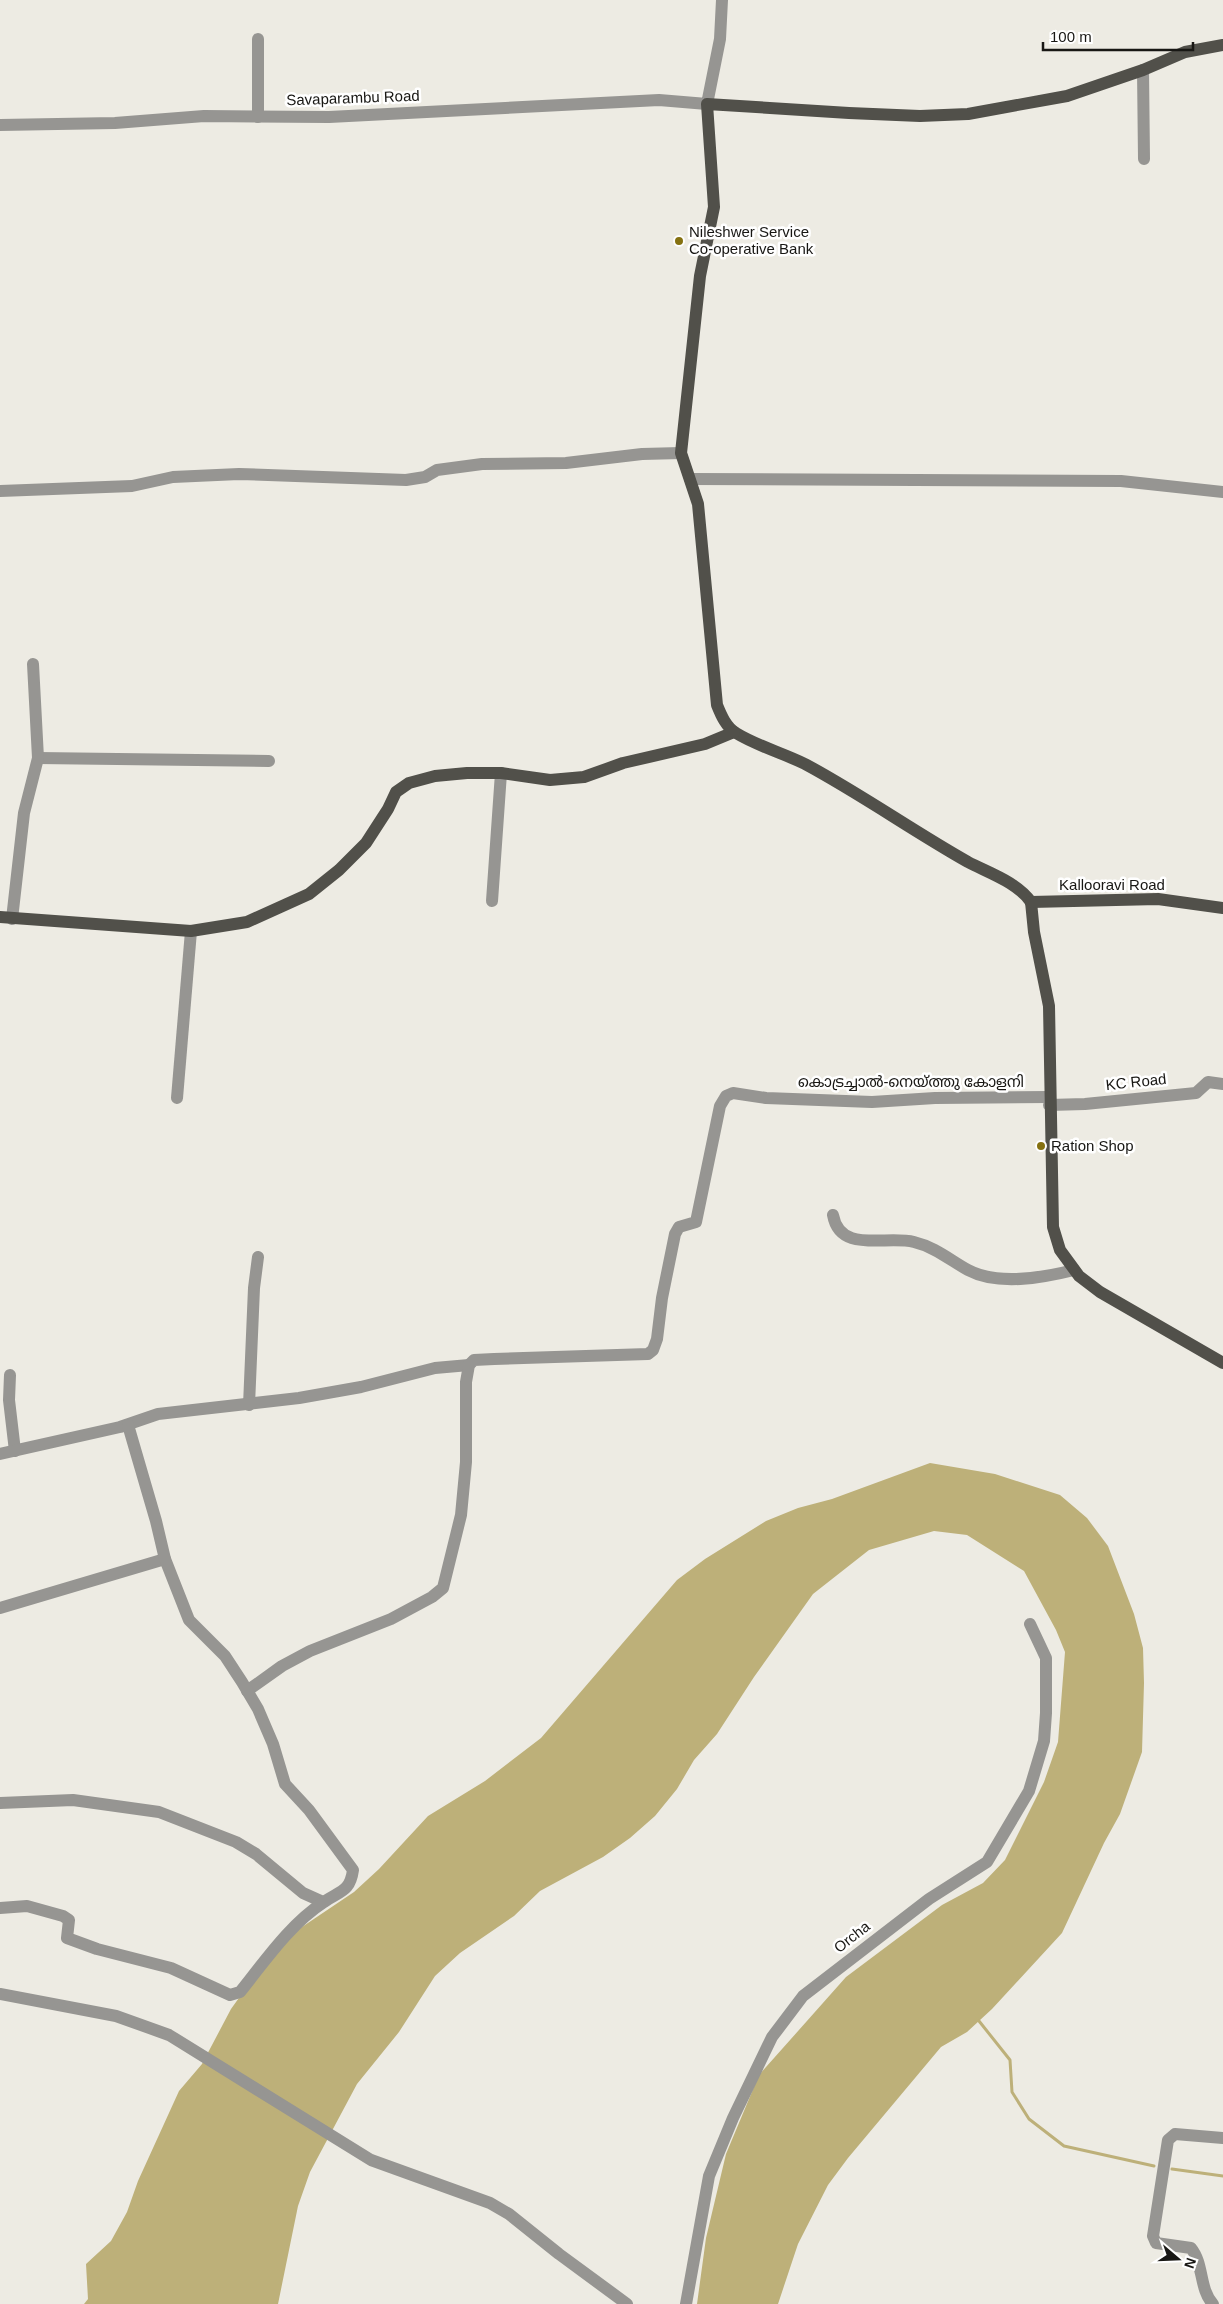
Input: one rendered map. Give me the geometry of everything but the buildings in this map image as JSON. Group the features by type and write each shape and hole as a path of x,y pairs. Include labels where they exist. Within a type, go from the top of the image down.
{"main road":[{"path":"1223,45 1185,52 1143,70 1067,96 968,114 920,116 849,114 707,104 714,207 700,276 681,453 698,504 717,705 723,720 734,732 804,764 1025,893 1031,902 1034,932 1049,1006 1049,1101 1053,1227 1060,1250 1079,1276 1100,1292 1223,1363"},
{"path":"6,918 191,931 247,922 309,894 339,870 366,843 388,809 396,792 409,783 435,776 501,773 550,780 584,777 623,763 704,744 734,732"},
{"name":"Kallooravi Road","path":"1031,902 1158,900 1223,908"}],"street":[{"path":"707,104 720,39 722,0"},
{"path":"258,39 258,117"},
{"path":"1143,70 1144,159"},
{"name":"Savaparambu Road","path":"0,125 115,123 204,116 329,117 659,100 707,104"},
{"path":"0,490 132,486 173,477 239,474 406,480 425,477 437,470 482,464 566,463 642,454 681,453"},
{"path":"690,479 1121,481 1223,492"},
{"path":"6,918 24,813 38,758 33,664"},
{"path":"38,758 269,761"},
{"path":"492,901 501,773"},
{"path":"177,1098 191,931"},
{"name":"KC Road","path":"1049,1101 1085,1104 1196,1093 1208,1082 1223,1084"},
{"name":"കൊട്രച്ചാൽ-നെയ്ത്തു കോളനി","path":"0,1454 128,1425 158,1414 248,1405 328,1394 435,1368 468,1365 474,1360 648,1354 653,1350 657,1339 662,1298 675,1234 679,1227 696,1222 712,1137 720,1106 726,1096 733,1093 766,1098 872,1102 935,1098 1049,1101"},
{"path":"833,1215 835,1225 848,1238 874,1241 893,1238 914,1242 931,1247 980,1275 1025,1278 1074,1270"},
{"path":"248,1405 254,1288 258,1257"},
{"path":"248,1691 282,1666 310,1651 391,1619 432,1597 443,1588 461,1515 466,1462 466,1382 468,1365"},
{"path":"10,1375 9,1400 15,1451"},
{"path":"0,1908 27,1906 63,1916 69,1920 67,1938 97,1949 171,1968 230,1996 240,1992 298,1923 323,1902 342,1892 351,1883 354,1870 309,1810 285,1784 273,1744 248,1691 225,1656 189,1620 165,1559 128,1425"},
{"path":"0,1608 165,1559"},
{"name":"Orcha","path":"686,2304 709,2176 729,2126 772,2037 803,1996 929,1899 988,1862 1028,1791 1044,1741 1046,1713 1046,1658 1030,1624"},
{"path":"0,1803 73,1800 158,1812 236,1842 256,1854 303,1893 323,1902"},
{"path":"0,1994 116,2016 169,2036 371,2160 490,2203 509,2214 627,2304"},
{"path":"1213,2304 1200,2273 1198,2257 1190,2248 1156,2243 1153,2236 1168,2140 1176,2134 1223,2138"}],"shaded area":[{"path":"930,1463 995,1474 1060,1495 1087,1518 1108,1546 1134,1614 1143,1648 1142,1752 1120,1814 1104,1843 1062,1933 992,2009 967,2032 941,2047 848,2158 828,2185 798,2244 778,2304 697,2304 706,2238 726,2154 759,2075 846,1977 942,1905 983,1883 1005,1860 1044,1782 1058,1742 1065,1652 1056,1630 1024,1571 967,1535 934,1531 869,1550 813,1594 754,1677 717,1734 694,1760 677,1789 655,1816 630,1838 603,1857 540,1891 514,1916 460,1953 435,1976 399,2032 357,2084 310,2172 298,2206 278,2304 84,2304 88,2299 86,2264 111,2241 127,2212 138,2181 179,2091 202,2064 231,2009 251,1981 296,1931 354,1892 379,1869 428,1816 485,1781 541,1738 677,1580 705,1559 766,1521 798,1508 832,1499"}],"waterway":[{"path":"979,2021 1010,2060 1012,2092 1029,2119 1064,2146 1154,2166"},
{"path":"1172,2169 1223,2176"}],"place":[{"name":"Nileshwer Service Co-operative Bank","path":"679,241"},
{"name":"Ration Shop","path":"1041,1146"}]}
